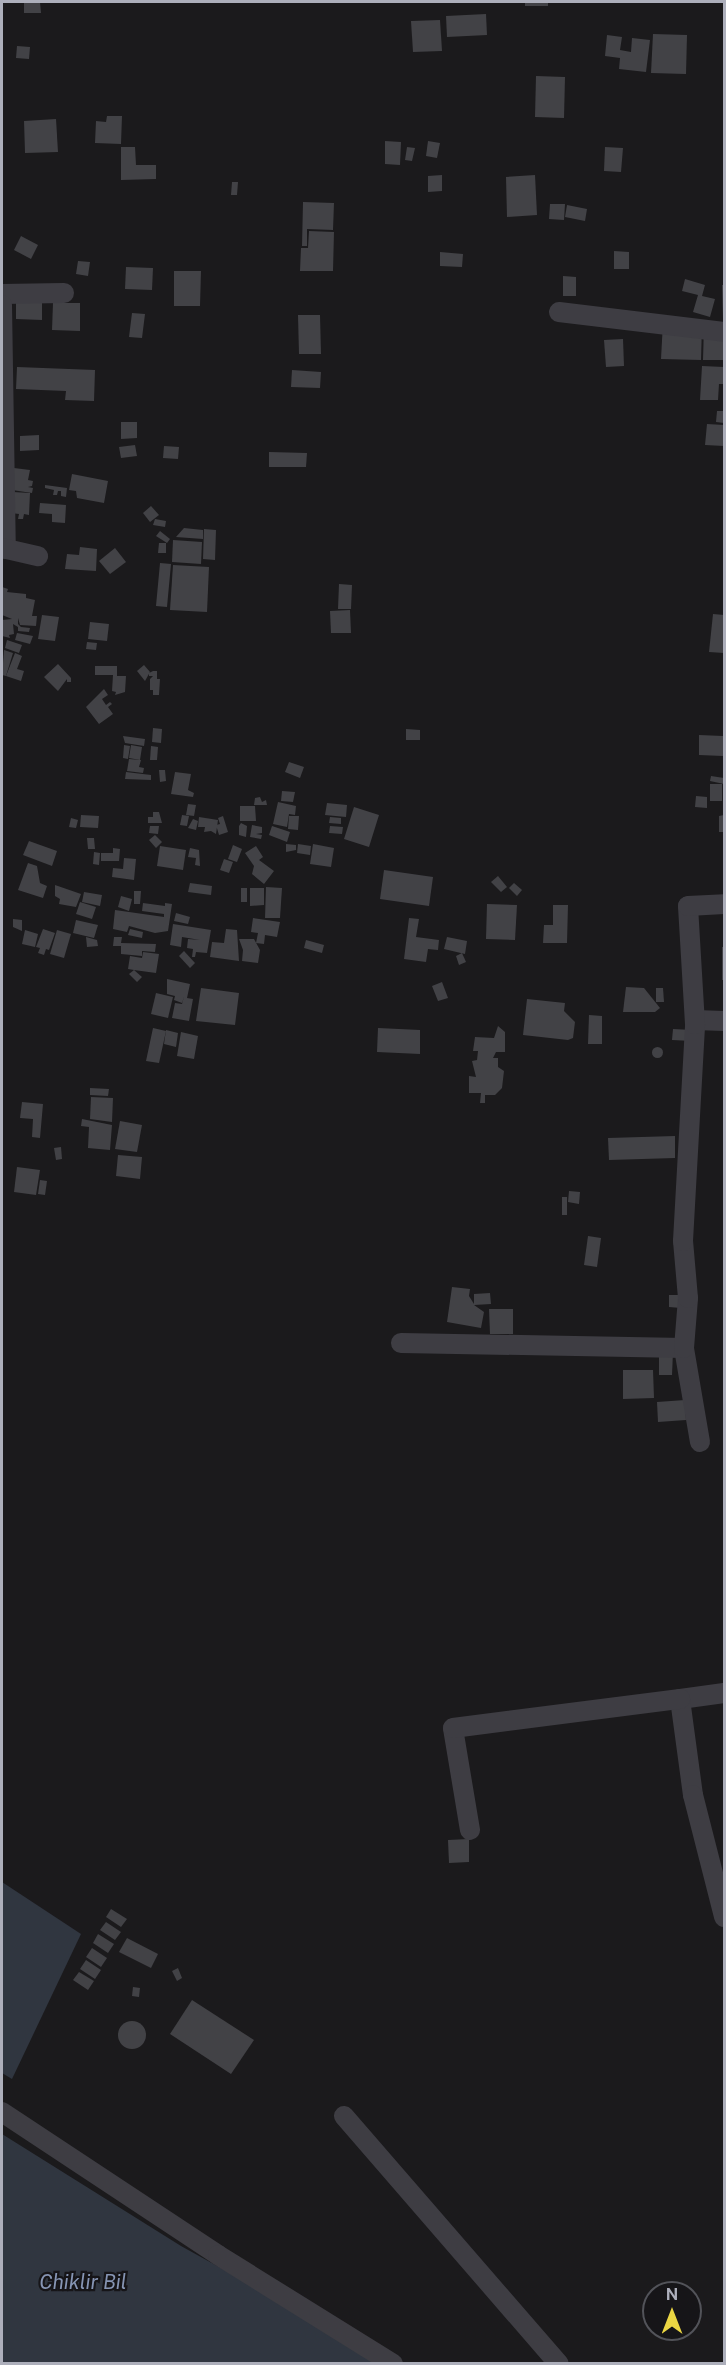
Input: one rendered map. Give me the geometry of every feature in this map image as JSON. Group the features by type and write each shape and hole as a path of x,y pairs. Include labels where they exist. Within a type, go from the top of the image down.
{"street":[{"path":"2,294 64,292"},
{"path":"2,305 4,549 38,556"},
{"path":"559,312 724,332"},
{"path":"700,1442 684,1348 688,1298 683,1241 695,1020 688,906 724,904"},
{"path":"695,1020 724,1021"},
{"path":"401,1343 684,1348"},
{"path":"470,1830 453,1728 724,1693"},
{"path":"680,1699 693,1795 724,1917"},
{"path":"2,2112 218,2254 393,2364"},
{"path":"344,2116 559,2364"}],"water":[{"path":"2,1882 81,1934 12,2079 2,2073"},
{"name":"Chiklir Bil","path":"2,2134 181,2246 393,2363 2,2363"}],"building":[{"path":"24,2 40,2 41,13 24,13"},
{"path":"525,2 548,2 548,6 525,6"},
{"path":"486,14 487,35 447,37 446,16"},
{"path":"440,20 442,51 413,52 411,21"},
{"path":"653,34 687,35 686,74 651,73"},
{"path":"607,35 622,37 620,50 631,52 632,38 650,40 646,72 619,69 620,58 605,56"},
{"path":"17,46 30,47 29,59 16,58"},
{"path":"536,76 565,77 564,118 535,117"},
{"path":"107,116 122,116 121,144 95,143 96,121 106,122"},
{"path":"56,119 58,152 25,153 24,121"},
{"path":"385,141 401,142 400,165 385,164"},
{"path":"428,141 440,143 437,158 426,156"},
{"path":"121,147 135,147 136,165 156,165 156,179 121,180"},
{"path":"407,147 415,148 412,161 405,160"},
{"path":"605,147 623,148 621,172 604,171"},
{"path":"442,175 442,191 428,192 428,176"},
{"path":"535,175 537,215 507,217 506,177"},
{"path":"232,182 238,182 237,195 231,195"},
{"path":"303,202 334,203 333,230 307,229 307,246 302,246"},
{"path":"550,204 565,204 564,220 549,219"},
{"path":"567,205 587,209 585,221 565,217"},
{"path":"309,231 334,232 333,271 300,271 301,248 308,248"},
{"path":"21,236 38,245 31,259 14,250"},
{"path":"614,251 629,252 629,269 614,269"},
{"path":"440,252 463,254 462,267 440,266"},
{"path":"78,261 90,262 88,276 76,274"},
{"path":"126,267 153,268 152,290 125,289"},
{"path":"174,271 201,271 200,306 174,306"},
{"path":"563,276 576,277 576,296 563,296"},
{"path":"685,279 705,285 702,296 715,299 710,317 693,312 698,295 682,291"},
{"path":"722,285 724,285 724,319 723,319"},
{"path":"16,299 42,300 42,320 16,319"},
{"path":"53,303 80,303 80,331 52,330"},
{"path":"132,313 145,314 142,338 129,337"},
{"path":"298,315 320,315 321,354 299,354"},
{"path":"663,322 702,324 701,360 661,359"},
{"path":"704,326 724,327 724,360 703,360"},
{"path":"623,339 624,366 606,367 604,340"},
{"path":"702,366 724,367 724,384 719,384 718,400 700,400"},
{"path":"17,367 95,370 94,401 65,400 66,391 16,389"},
{"path":"292,370 321,372 320,388 291,387"},
{"path":"717,411 724,411 724,423 716,422"},
{"path":"121,422 137,422 137,438 121,439"},
{"path":"707,424 724,425 724,446 705,445"},
{"path":"39,435 39,450 20,451 20,436"},
{"path":"135,445 137,456 121,458 119,447"},
{"path":"164,446 179,447 178,459 163,458"},
{"path":"269,452 307,453 306,467 269,467"},
{"path":"14,468 30,470 28,480 33,481 32,486 28,487 33,488 32,493 12,490"},
{"path":"72,474 108,481 104,503 77,498 76,491 69,490"},
{"path":"45,485 67,488 66,497 61,496 61,491 53,495 54,490 45,488"},
{"path":"13,492 30,493 29,515 24,514 23,519 18,519 19,514 11,513"},
{"path":"40,503 66,505 65,523 52,522 52,514 39,513"},
{"path":"151,506 159,515 150,522 143,513"},
{"path":"155,519 166,521 165,527 153,525"},
{"path":"184,528 203,530 203,539 176,537"},
{"path":"204,529 216,530 215,560 203,559"},
{"path":"160,531 170,539 167,543 156,536"},
{"path":"173,540 202,542 201,564 172,562"},
{"path":"159,543 166,543 166,553 158,553"},
{"path":"80,547 97,549 96,571 65,569 67,554 79,555"},
{"path":"115,548 126,562 110,574 99,561"},
{"path":"160,563 171,564 167,607 156,606"},
{"path":"173,565 209,567 207,612 170,610"},
{"path":"339,584 352,585 351,609 338,609"},
{"path":"2,587 8,589 7,592 26,594 26,598 35,600 32,616 37,616 36,626 20,625 18,618 18,624 21,627 30,628 29,632 18,631 18,627 13,624 14,634 9,635 10,638 2,636 2,620 12,619 2,615"},
{"path":"350,610 351,633 331,633 330,611"},
{"path":"713,614 724,615 724,653 709,652"},
{"path":"42,615 59,617 55,641 38,639"},
{"path":"90,622 109,624 107,641 88,639"},
{"path":"17,633 33,636 30,644 15,640"},
{"path":"7,640 22,645 19,653 5,648"},
{"path":"87,642 97,643 96,650 86,649"},
{"path":"4,650 13,653 6,676 2,675"},
{"path":"15,653 22,656 17,669 24,671 21,681 6,676"},
{"path":"58,664 71,678 71,682 67,682 67,679 58,691 44,677"},
{"path":"144,665 150,672 145,681 137,671"},
{"path":"95,666 117,666 117,676 126,676 125,692 115,695 116,692 112,691 113,675 95,675"},
{"path":"157,671 157,679 160,679 159,695 153,695 153,690 150,690 150,679 153,676 149,676 149,673"},
{"path":"104,689 108,695 102,699 106,705 110,702 112,704 108,707 113,714 99,724 86,707"},
{"path":"153,728 162,729 161,743 152,742"},
{"path":"406,729 420,730 420,740 406,740"},
{"path":"699,735 723,736 723,756 699,755"},
{"path":"123,736 145,739 144,746 125,743"},
{"path":"124,745 130,746 128,759 123,758"},
{"path":"131,745 142,747 140,760 129,758"},
{"path":"151,746 158,747 157,760 150,760"},
{"path":"129,759 141,760 139,767 144,768 143,773 127,771"},
{"path":"289,762 304,767 300,778 285,772"},
{"path":"159,770 165,770 166,781 160,782"},
{"path":"126,772 151,775 151,780 125,779"},
{"path":"175,772 191,774 188,790 194,793 193,797 171,794"},
{"path":"711,776 724,778 724,784 710,781"},
{"path":"710,784 722,784 722,801 710,801"},
{"path":"282,791 295,792 293,802 281,801"},
{"path":"696,796 707,797 707,808 695,807"},
{"path":"260,797 262,802 266,800 267,805 254,805 255,798"},
{"path":"278,802 296,806 295,815 289,814 287,827 273,824"},
{"path":"327,803 347,805 346,817 325,815"},
{"path":"188,804 196,805 194,816 186,815"},
{"path":"240,806 255,806 256,821 240,821"},
{"path":"354,807 379,815 369,847 344,839"},
{"path":"153,812 159,812 162,823 148,823 148,817 153,817"},
{"path":"81,815 99,816 98,828 80,827"},
{"path":"182,815 189,816 187,826 180,825"},
{"path":"724,815 724,832 719,832 719,816"},
{"path":"223,816 228,832 219,835 216,825 220,824 218,818"},
{"path":"289,816 299,816 298,830 288,829"},
{"path":"199,817 218,820 216,834 211,831 204,832 205,827 198,827"},
{"path":"330,817 341,818 341,824 329,823"},
{"path":"71,818 78,820 76,828 69,827"},
{"path":"193,819 198,821 196,830 188,828"},
{"path":"241,823 247,826 246,837 239,835"},
{"path":"252,825 262,827 262,833 256,834 262,835 261,839 250,837"},
{"path":"150,826 159,826 158,834 149,833"},
{"path":"272,826 290,832 287,842 269,835"},
{"path":"330,826 343,827 342,834 329,833"},
{"path":"155,835 162,842 156,848 149,840"},
{"path":"87,838 94,838 95,849 88,849"},
{"path":"29,841 57,851 52,866 23,855"},
{"path":"286,844 296,845 296,850 286,852"},
{"path":"298,844 311,846 310,855 297,853"},
{"path":"313,844 334,848 331,867 310,864"},
{"path":"233,845 242,849 237,862 228,859"},
{"path":"160,846 186,850 183,870 157,866"},
{"path":"256,846 263,857 259,860 274,871 264,884 252,874 254,866 245,853"},
{"path":"113,848 120,849 119,861 101,861 101,853 113,853"},
{"path":"190,848 199,850 200,866 195,865 196,858 188,857"},
{"path":"94,852 100,853 99,865 93,864"},
{"path":"124,858 136,859 134,880 112,877 113,868 123,869"},
{"path":"224,859 233,862 229,873 220,870"},
{"path":"28,863 37,866 40,883 47,886 43,898 18,890"},
{"path":"384,870 433,877 429,906 380,899"},
{"path":"498,876 507,887 501,892 491,882"},
{"path":"190,883 212,886 211,895 188,892"},
{"path":"514,883 522,890 517,896 509,888"},
{"path":"55,885 81,894 76,907 59,904 60,899 55,896"},
{"path":"266,887 282,888 280,918 265,918"},
{"path":"241,888 247,888 247,902 241,902"},
{"path":"250,888 264,888 264,905 250,906"},
{"path":"134,891 141,891 140,904 134,904"},
{"path":"84,892 102,895 100,906 82,902"},
{"path":"121,896 132,899 129,911 118,907"},
{"path":"80,902 96,907 92,919 76,914"},
{"path":"143,903 165,906 165,903 172,904 168,931 155,933 129,926 127,932 113,929 115,910 164,917 164,914 142,911"},
{"path":"487,904 517,905 515,940 486,939"},
{"path":"553,905 568,905 567,943 543,943 544,925 553,925"},
{"path":"176,913 190,917 188,924 174,921"},
{"path":"253,918 280,922 277,937 265,935 264,944 256,943 258,933 251,932"},
{"path":"409,918 419,919 416,937 439,940 438,950 428,949 426,962 404,959"},
{"path":"13,919 22,920 22,931 13,927"},
{"path":"76,920 98,925 94,938 73,933"},
{"path":"173,924 211,930 207,953 196,952 195,957 192,957 193,949 187,948 188,939 200,940 182,937 181,947 170,945"},
{"path":"43,929 55,933 49,950 46,949 44,955 38,953 40,948 36,947"},
{"path":"130,929 143,932 142,938 128,935"},
{"path":"226,929 237,930 239,961 210,957 212,942 224,943"},
{"path":"25,930 38,934 35,947 22,944"},
{"path":"57,930 71,934 64,958 50,954"},
{"path":"86,937 97,940 98,946 87,947"},
{"path":"114,937 122,937 121,943 156,944 155,952 142,951 142,956 121,954 121,946 113,946"},
{"path":"447,937 467,941 465,954 444,949"},
{"path":"239,939 254,939 260,950 258,963 242,961 243,950"},
{"path":"306,940 324,945 322,953 304,948"},
{"path":"722,947 724,947 724,980 722,980"},
{"path":"184,951 195,963 190,968 179,956"},
{"path":"143,952 159,954 156,973 128,969 130,956 142,958"},
{"path":"462,953 466,962 459,965 456,956"},
{"path":"134,970 142,977 137,982 129,974"},
{"path":"167,979 190,984 187,998 193,999 189,1021 172,1018 175,1003 182,1004 184,997 182,1003 174,1000 175,996 167,994"},
{"path":"442,982 448,998 438,1001 432,986"},
{"path":"626,987 644,988 660,1008 655,1012 623,1012"},
{"path":"201,988 239,993 235,1025 196,1021"},
{"path":"656,988 663,988 664,1002 656,1002"},
{"path":"156,993 173,997 168,1018 151,1014"},
{"path":"527,999 565,1003 564,1011 575,1022 573,1038 568,1040 523,1035"},
{"path":"589,1015 602,1016 602,1044 588,1044"},
{"path":"498,1026 505,1032 505,1052 496,1052 493,1058 498,1058 498,1067 504,1071 502,1088 495,1095 485,1095 485,1103 480,1103 481,1093 469,1093 469,1076 476,1077 472,1061 477,1060 478,1051 473,1051 475,1037 494,1038"},
{"path":"153,1028 166,1031 159,1063 146,1061"},
{"path":"378,1028 420,1030 420,1054 377,1052"},
{"path":"673,1029 692,1030 692,1041 672,1040"},
{"path":"166,1030 178,1033 176,1047 164,1044"},
{"path":"181,1032 198,1036 194,1059 177,1056"},
{"path":"657,1047 661,1048 661,1056 657,1057 653,1056 652,1052 653,1048"},
{"path":"90,1088 109,1089 108,1096 90,1095"},
{"path":"91,1097 113,1098 112,1122 90,1119"},
{"path":"22,1102 43,1104 40,1138 32,1137 33,1119 20,1118"},
{"path":"82,1119 112,1125 110,1150 88,1148 89,1127 81,1126"},
{"path":"120,1121 142,1125 137,1152 115,1149"},
{"path":"675,1136 675,1158 609,1160 608,1138"},
{"path":"61,1147 62,1159 56,1160 54,1148"},
{"path":"118,1155 142,1157 140,1179 116,1176"},
{"path":"17,1167 40,1170 36,1195 14,1192"},
{"path":"40,1180 47,1181 45,1195 38,1194"},
{"path":"569,1191 580,1192 579,1204 568,1202"},
{"path":"562,1197 567,1197 567,1215 562,1215"},
{"path":"588,1236 601,1238 597,1267 584,1265"},
{"path":"452,1287 470,1289 469,1296 474,1304 474,1294 490,1293 491,1304 474,1305 484,1312 481,1328 447,1322"},
{"path":"669,1295 681,1295 681,1308 669,1307"},
{"path":"489,1309 513,1309 513,1334 490,1334"},
{"path":"659,1352 673,1352 672,1375 659,1375"},
{"path":"623,1370 653,1370 654,1398 623,1399"},
{"path":"685,1400 686,1420 658,1422 657,1402"},
{"path":"469,1839 469,1862 449,1863 448,1840"},
{"path":"111,1909 127,1919 121,1927 106,1917"},
{"path":"106,1922 121,1932 115,1940 100,1930"},
{"path":"98,1934 114,1944 108,1953 93,1943"},
{"path":"127,1938 158,1954 151,1968 119,1952"},
{"path":"92,1948 107,1958 101,1967 86,1957"},
{"path":"86,1960 101,1970 95,1979 80,1969"},
{"path":"178,1968 182,1978 177,1981 172,1971"},
{"path":"79,1972 94,1981 88,1990 73,1980"},
{"path":"133,1987 140,1988 139,1997 132,1996"},
{"path":"192,2000 254,2040 231,2074 170,2034"},
{"path":"132,2021 142,2025 146,2035 142,2045 132,2049 122,2045 118,2035 122,2025"}]}
